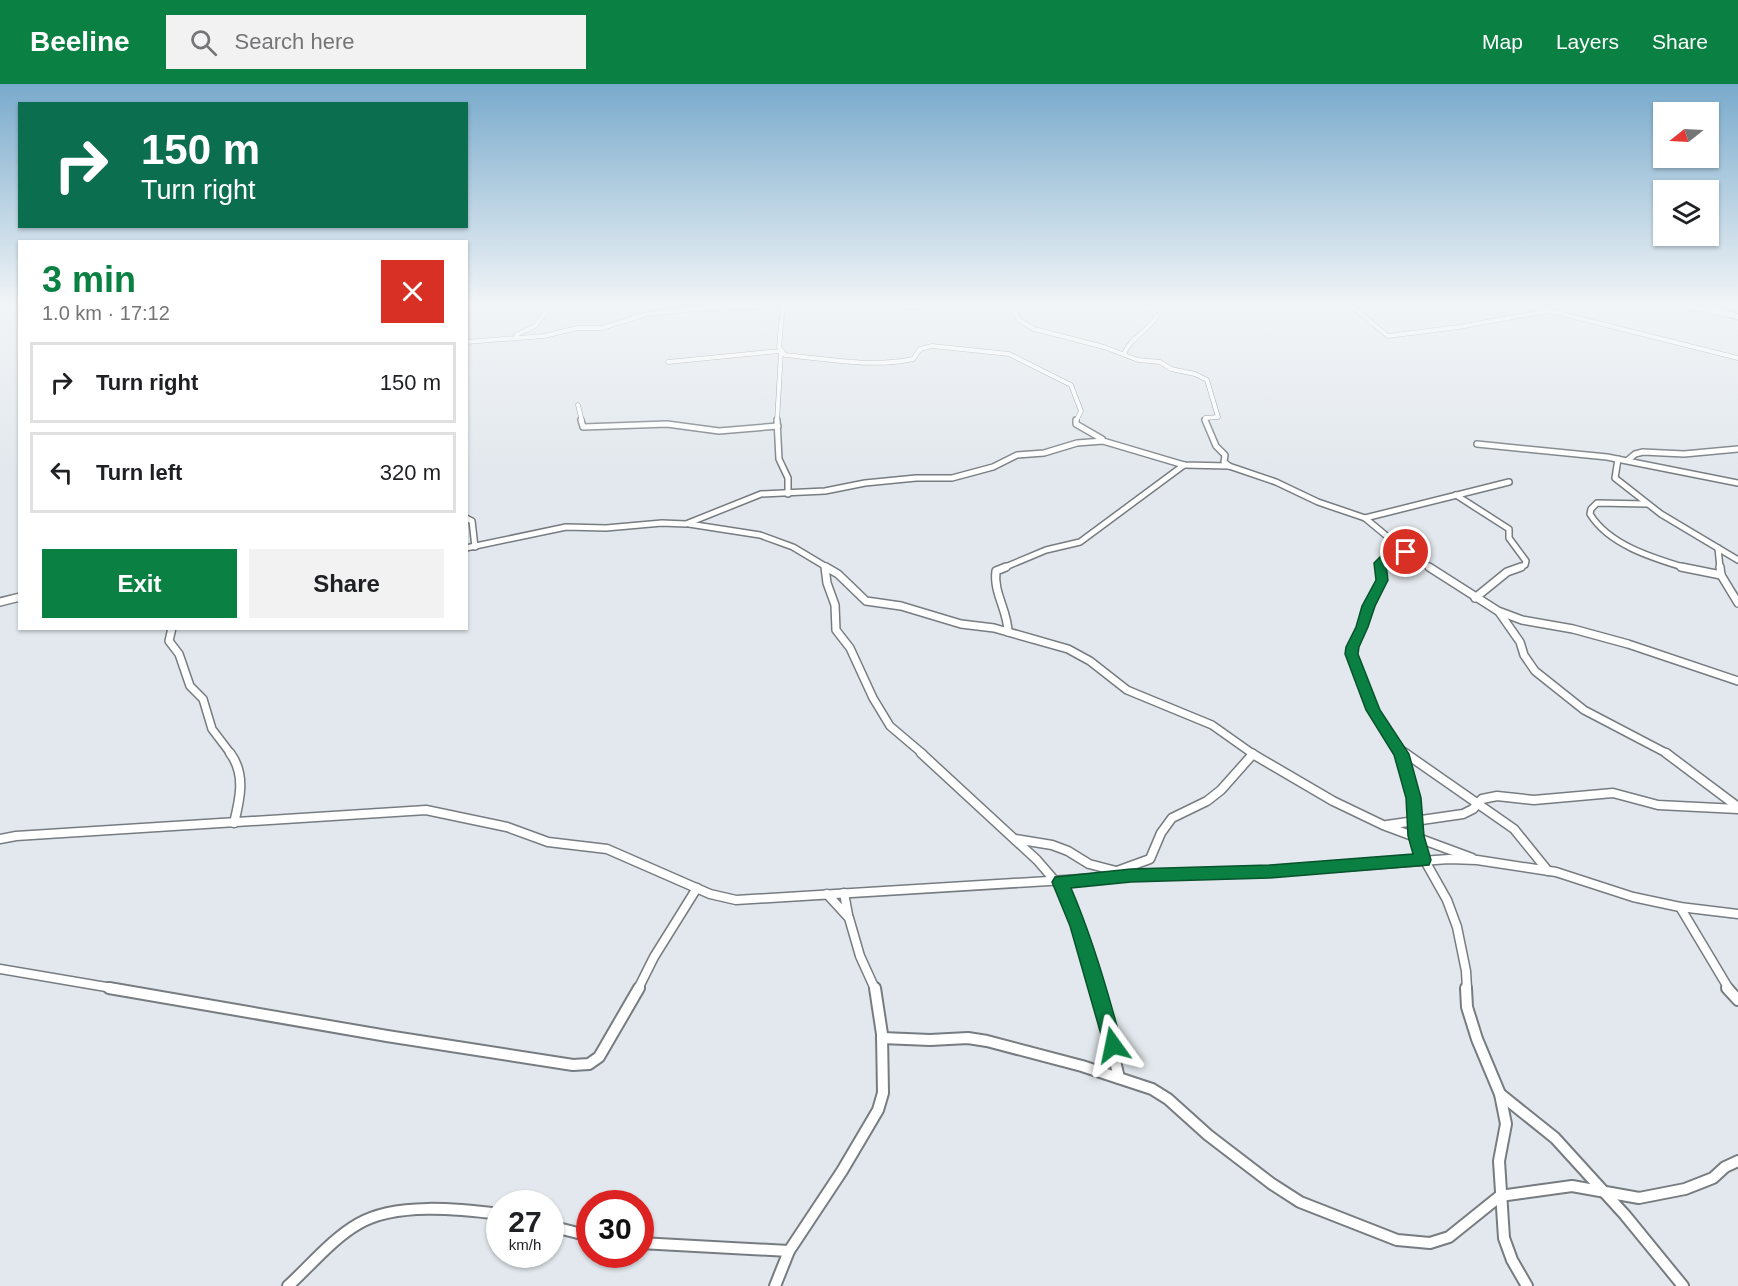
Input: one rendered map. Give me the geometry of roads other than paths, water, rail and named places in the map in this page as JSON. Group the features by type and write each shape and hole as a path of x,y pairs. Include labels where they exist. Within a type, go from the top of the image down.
{"street":[{"path":"668,362 690,360"},
{"path":"781,360 778,426 780,462 790,479 788,494"},
{"path":"855,360 899,362 908,360"},
{"path":"1021,360 1071,385 1081,411 1076,424 1109,442 1184,465 1229,466 1276,482 1318,502 1365,519 1397,546 1498,611 1522,620 1573,629 1628,644 1738,681"},
{"path":"1141,360 1160,362 1171,369 1195,374 1207,380 1218,417 1204,420 1216,446 1225,455 1224,462 1229,466"},
{"path":"578,405 584,427 667,424 720,431 778,426"},
{"path":"686,524 755,496 825,491 860,483 952,478 993,467 1017,455 1044,453 1077,443 1109,442"},
{"path":"1477,444 1561,450 1628,460 1667,471 1738,483"},
{"path":"1628,460 1638,452 1684,454 1738,449"},
{"path":"1618,459 1615,478 1647,504 1738,560"},
{"path":"1008,632 1008,618 995,586 996,570 1046,550 1080,542 1184,465"},
{"path":"1365,519 1509,482"},
{"path":"1456,495 1509,529 1509,538 1526,561 1525,565 1507,572 1475,598"},
{"path":"1647,504 1598,503 1591,509 1590,514 1599,528 1616,539 1690,570 1721,575"},
{"path":"468,519 472,521 475,547"},
{"path":"468,548 569,526 606,528 662,523 704,525 717,530 770,538 793,547 825,566 844,579 866,601 893,605 941,619 988,626 1078,653 1127,690 1207,722 1253,754 1333,801 1383,825 1477,860"},
{"path":"1397,546 1380,563 1382,580 1352,647 1352,654 1373,710 1398,747 1420,765 1514,829 1548,871"},
{"path":"1718,548 1721,575 1738,603"},
{"path":"825,566 827,583 835,605 836,630 850,648 873,698 890,726 938,766 1058,882 1079,926 1101,994 1119,1078"},
{"path":"0,602 18,598"},
{"path":"1498,611 1521,642 1524,656 1535,671 1584,710 1662,750 1738,808"},
{"path":"172,630 169,641 179,654 186,678 190,686 203,699 212,729 238,763 241,794 234,823"},
{"path":"1398,747 1413,798 1416,836 1423,860 1447,900 1457,927 1466,971 1467,1007 1477,1039 1500,1094 1506,1124 1499,1161 1504,1238 1512,1260 1527,1286"},
{"path":"1117,871 1150,859 1161,833 1172,818 1207,801 1221,790 1253,754"},
{"path":"1383,825 1414,823 1463,814 1486,797 1497,796 1534,800 1613,793 1658,805 1738,808"},
{"path":"0,840 16,836 234,823 369,812 436,811 516,829 542,840 607,849 697,888 720,897 736,900 1131,876 1269,872 1423,860 1477,860 1548,871 1632,897 1680,907 1738,914"},
{"path":"1014,839 1052,845 1089,864 1131,876"},
{"path":"0,969 474,1051 573,1065 589,1064 598,1057 622,1014 632,1002 654,957 697,888"},
{"path":"775,1286 789,1251 842,1171 878,1110 883,1093 882,1038 877,993 860,956 844,893"},
{"path":"827,894 849,918"},
{"path":"1680,907 1724,984 1738,1000"},
{"path":"882,1038 968,1038 987,1041 1082,1066 1152,1089 1168,1099 1208,1135 1272,1184 1300,1202 1397,1240 1413,1243 1430,1243 1449,1237 1500,1196 1556,1186 1602,1190 1639,1197 1685,1189 1713,1178 1725,1167 1738,1161"},
{"path":"1500,1094 1555,1138 1683,1286"},
{"path":"288,1286 357,1224 372,1216 395,1211 452,1210 486,1213"},
{"path":"654,1244 789,1251"}]}
